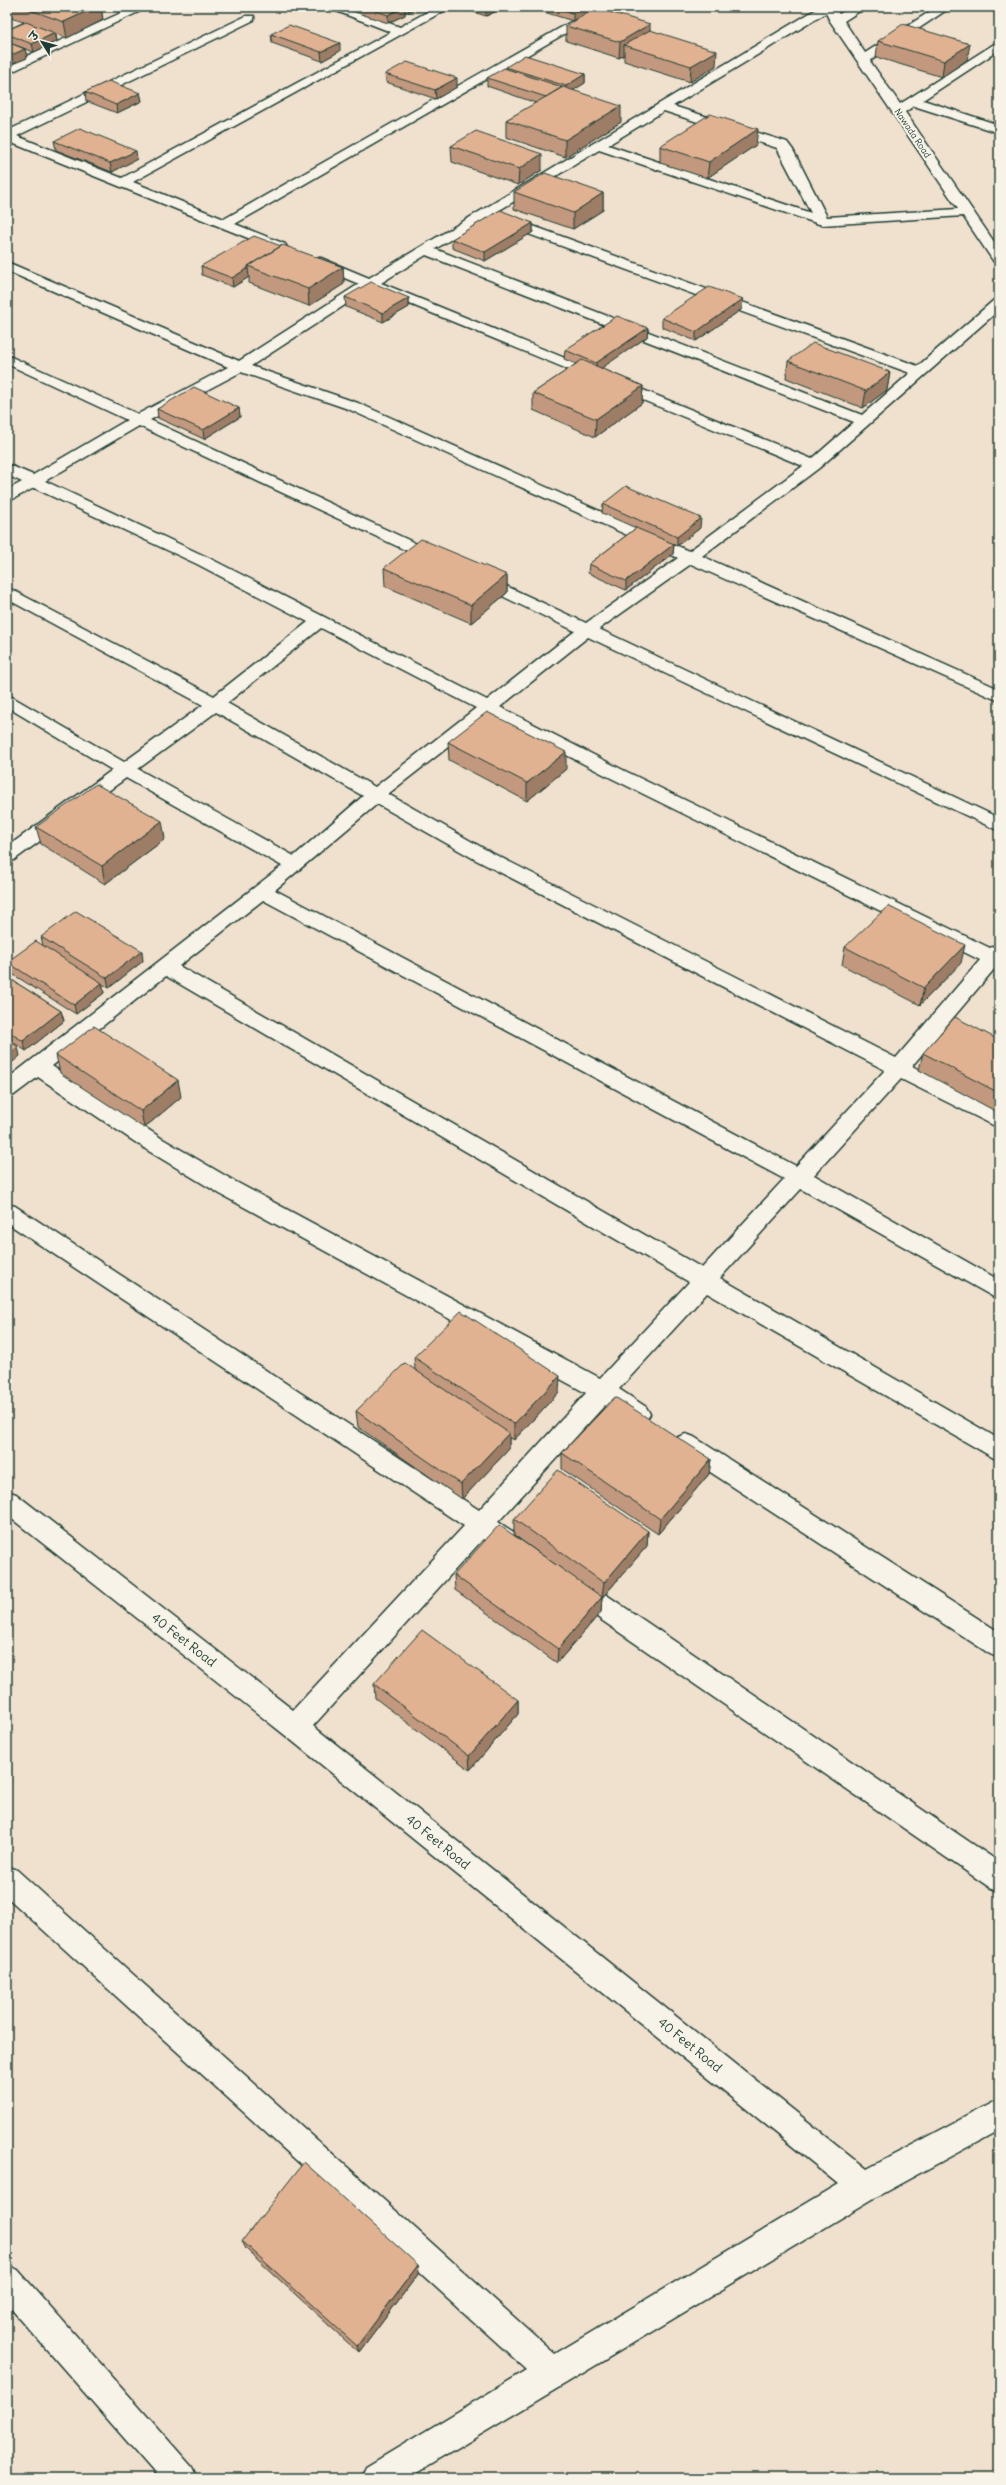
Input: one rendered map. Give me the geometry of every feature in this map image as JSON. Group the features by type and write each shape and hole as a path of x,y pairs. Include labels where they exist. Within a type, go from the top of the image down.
{"street":[{"path":"7,70 143,7"},
{"path":"332,7 401,31"},
{"path":"122,183 445,7"},
{"path":"225,224 605,7"},
{"path":"7,497 140,419 240,367 370,283 828,7"},
{"name":"Nawada Road","path":"828,7 836,21 999,259"},
{"path":"836,21 860,7"},
{"path":"863,60 945,7"},
{"path":"250,18 7,136 290,251"},
{"path":"898,111 999,45"},
{"path":"912,101 999,129"},
{"path":"662,106 782,145 787,150 822,221"},
{"path":"598,146 822,221 967,212"},
{"path":"486,214 920,372"},
{"path":"425,250 864,421"},
{"path":"305,257 814,465"},
{"path":"7,266 240,367 353,406 999,696"},
{"path":"7,1090 261,892 376,795 587,630 689,558 814,465 999,303"},
{"path":"7,359 140,419 999,825"},
{"path":"7,469 202,560 617,774 997,956 899,1068 295,1727"},
{"path":"7,592 214,704 483,856 999,1120"},
{"path":"7,856 214,704 320,621"},
{"path":"7,699 125,770 294,865"},
{"path":"261,892 799,1177 999,1290"},
{"path":"165,967 999,1451"},
{"path":"38,1066 154,1144 222,1184 603,1391 999,1646"},
{"path":"7,1212 534,1559"},
{"name":"40 Feet Road","path":"7,1501 295,1727 865,2186"},
{"path":"560,1577 999,1878"},
{"path":"7,1879 553,2373"},
{"path":"377,2478 865,2186 999,2114"},
{"path":"7,2282 182,2478"}],"building":[{"path":"22,7 96,7 64,22"},
{"path":"365,7 403,7 388,15"},
{"path":"555,7 583,7 573,13"},
{"path":"596,8 650,24 620,42 566,26"},
{"path":"26,22 55,33 32,44 7,34 7,30"},
{"path":"903,24 970,44 944,61 878,41"},
{"path":"289,25 340,43 321,52 271,34"},
{"path":"650,30 717,51 691,66 624,45"},
{"path":"7,42 25,49 7,57"},
{"path":"525,55 585,74 566,86 506,67"},
{"path":"407,62 457,78 435,90 385,74"},
{"path":"504,68 562,87 546,97 487,78"},
{"path":"109,81 140,93 116,105 85,92"},
{"path":"563,87 621,106 565,140 506,120"},
{"path":"710,114 758,129 709,162 660,146"},
{"path":"80,128 136,151 110,163 54,141"},
{"path":"476,131 542,154 519,169 451,146"},
{"path":"545,173 603,193 573,213 514,192"},
{"path":"500,210 533,223 485,252 452,239"},
{"path":"254,236 281,246 248,266 248,268 232,278 201,266"},
{"path":"283,245 343,267 308,289 248,266"},
{"path":"371,282 409,298 383,313 345,297"},
{"path":"709,287 743,299 696,332 662,318"},
{"path":"617,316 648,328 596,363 565,350"},
{"path":"813,343 890,372 866,391 788,361"},
{"path":"582,360 643,386 596,419 533,393"},
{"path":"194,387 239,408 203,430 157,409"},
{"path":"626,486 701,518 677,537 603,504"},
{"path":"636,528 674,544 626,581 589,564"},
{"path":"421,539 507,575 471,605 384,568"},
{"path":"487,712 566,752 527,783 448,742"},
{"path":"96,784 162,821 102,866 36,827"},
{"path":"888,906 965,945 924,988 845,947"},
{"path":"76,911 142,951 107,978 41,937"},
{"path":"36,941 102,983 74,1005 7,962"},
{"path":"7,977 61,1011 23,1041 7,1031"},
{"path":"955,1017 999,1040 999,1093 923,1053"},
{"path":"94,1026 178,1080 141,1111 56,1055"},
{"path":"7,1039 18,1047 7,1055"},
{"path":"461,1311 560,1376 514,1424 414,1357"},
{"path":"405,1363 509,1433 461,1484 356,1411"},
{"path":"615,1397 711,1459 660,1519 562,1453"},
{"path":"558,1470 648,1531 604,1583 514,1519"},
{"path":"499,1525 602,1597 558,1649 454,1575"},
{"path":"422,1630 518,1700 469,1756 374,1684"},
{"path":"304,2162 418,2265 357,2346 242,2241"}]}
